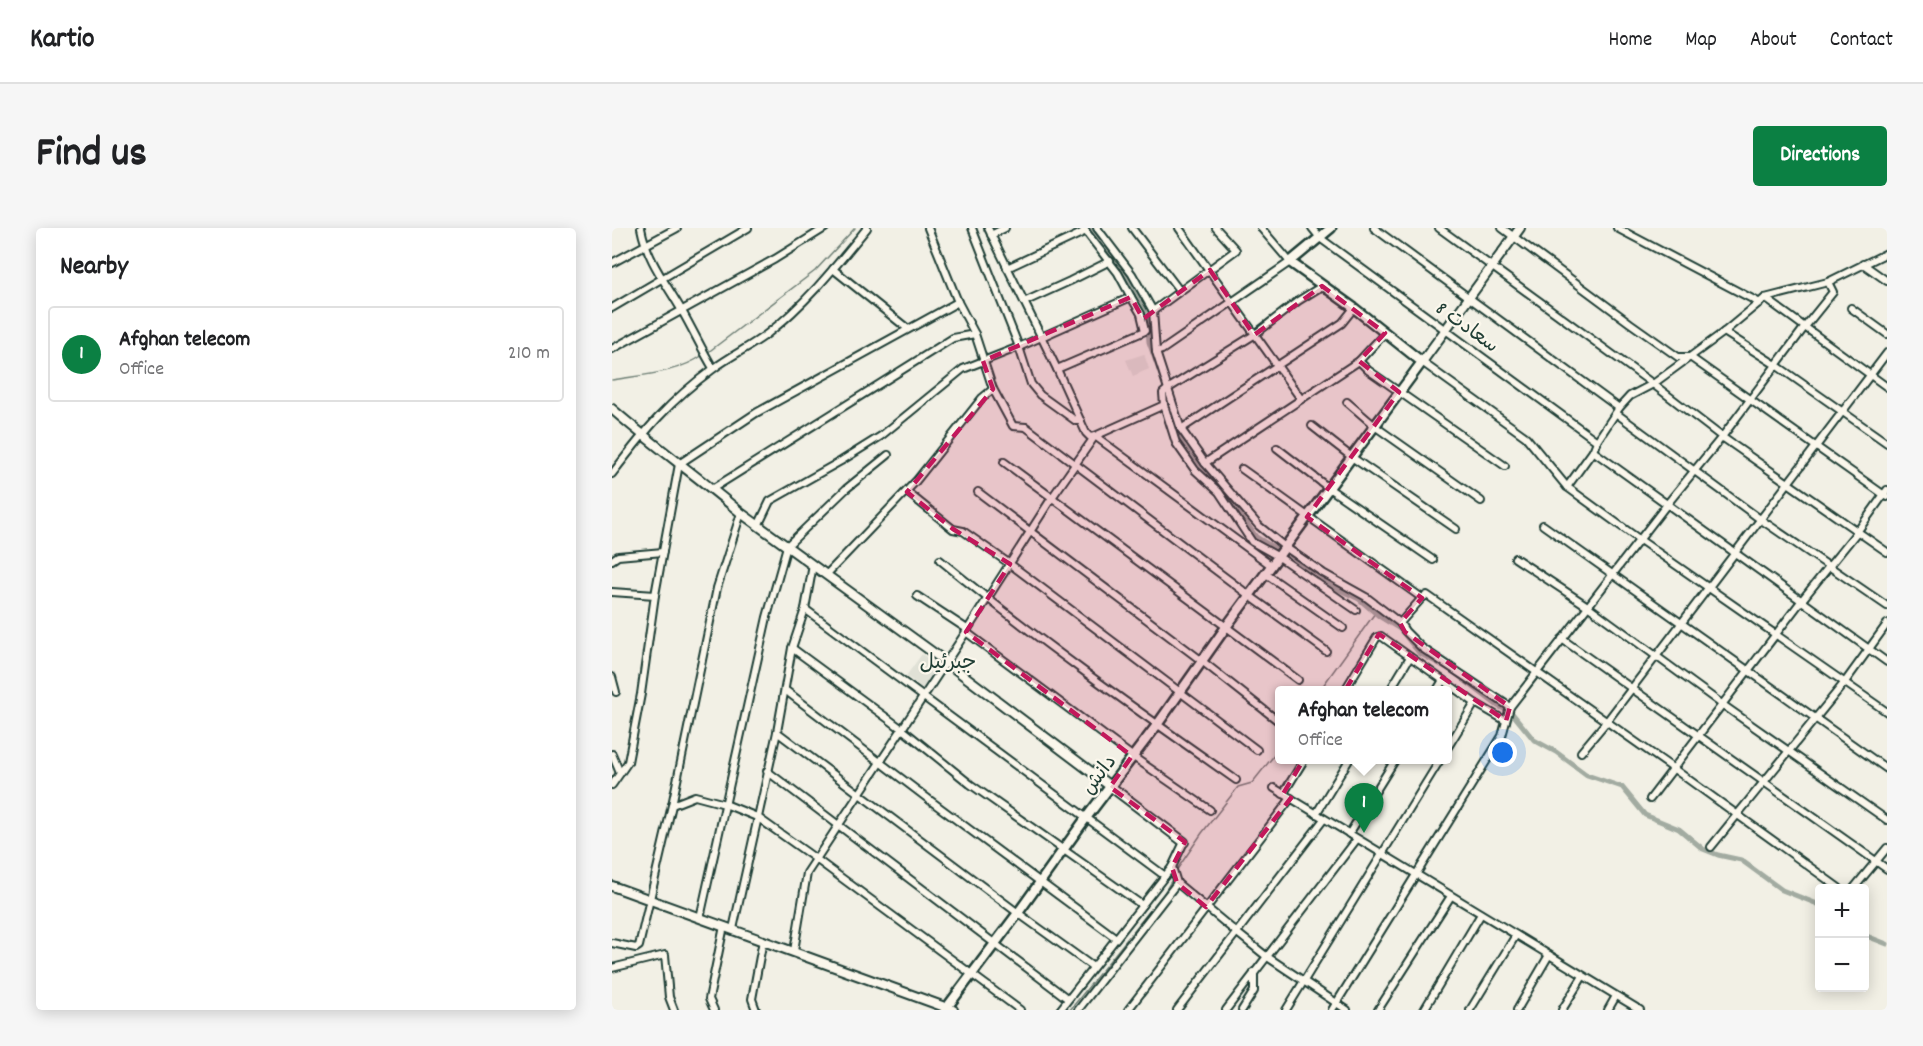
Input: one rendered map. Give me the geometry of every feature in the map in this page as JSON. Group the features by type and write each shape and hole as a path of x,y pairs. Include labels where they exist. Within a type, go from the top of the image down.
{"main road":[{"path":"1331,228 1290,262 1354,308 1422,362"},
{"name":"دانش","path":"948,1009 993,943 1018,913 1063,849 1157,725 1226,627 1422,362"}],"street":[{"path":"641,228 644,245 661,279 713,368"},
{"path":"612,263 677,228"},
{"path":"612,308 748,228"},
{"path":"612,349 775,259 825,228"},
{"path":"612,474 664,409 713,368 766,334 816,290 867,228"},
{"path":"928,228 958,302 975,334 993,389 1013,426 1026,427 1326,651"},
{"path":"972,228 1019,347 1031,384 1040,395 1076,421 1081,421"},
{"path":"1005,228 989,231 1058,369 1086,433 1090,437 1164,405"},
{"path":"1097,228 1132,274 1153,311 1156,352 1166,391 1181,429 1205,463 1259,526 1323,573 1366,597 1400,623 1405,632 1422,648 1510,707"},
{"path":"1132,228 1179,290"},
{"path":"1179,228 1301,399"},
{"path":"1153,311 1236,250 1216,228"},
{"path":"1156,352 1290,262 1261,228"},
{"name":"سعادت 8","path":"1312,228 1320,238 1597,441"},
{"path":"1374,228 1618,411 1694,471 1887,606"},
{"path":"1439,228 1722,437 1887,552"},
{"path":"1502,228 1678,357 1690,357 1886,494 1650,799"},
{"path":"1520,228 1422,362 1526,437 1567,487 1887,712"},
{"path":"1617,228 1762,301 1887,387"},
{"path":"1007,268 1085,230 1118,273 1141,314 1145,331 1058,369"},
{"path":"1567,487 1630,396 1653,384 1762,301 1828,282 1887,253"},
{"path":"1024,302 1070,282 1109,261"},
{"path":"1863,264 1887,281"},
{"path":"833,269 908,329"},
{"path":"1332,1010 1502,736 1510,707 1833,292 1828,282"},
{"path":"1322,286 1298,301 1254,335 1166,391 1164,405 1176,443 1195,470 1219,492 1252,542 1279,557 1356,610"},
{"path":"758,526 770,501 881,436 963,369 1019,347 1131,297"},
{"path":"612,785 628,762 679,464 756,413 958,302"},
{"path":"1181,429 1342,323 1354,308"},
{"path":"1851,308 1887,334"},
{"path":"1724,332 1776,365 1887,443"},
{"path":"1205,463 1359,361 1385,333"},
{"path":"712,489 953,338 975,334"},
{"path":"1581,752 1607,722 1887,353"},
{"path":"1359,361 1368,370 1504,466"},
{"path":"826,574 907,492 982,398 993,389"},
{"path":"1347,402 1376,427 1481,501"},
{"path":"612,409 641,435 758,526 946,662 1184,842 1172,867 1060,1010"},
{"path":"1312,426 1353,458 1456,529"},
{"path":"794,951 807,873 1095,435"},
{"path":"1095,435 1272,566"},
{"path":"1277,448 1330,489 1433,560"},
{"path":"1593,451 1887,662"},
{"path":"700,918 767,617 787,546 846,489 888,455"},
{"path":"1004,462 1298,681"},
{"path":"1242,468 1422,598"},
{"path":"907,492 953,529 963,531 1010,564 1257,750"},
{"path":"978,492 1275,718"},
{"path":"612,943 638,948 672,805 717,588 741,513"},
{"path":"1543,525 1887,769"},
{"path":"612,560 618,556 663,552"},
{"path":"1515,558 1589,607 1723,705 1887,820"},
{"path":"940,560 987,599 1157,725 1236,780"},
{"path":"733,929 777,732 792,648 805,609 813,565"},
{"path":"1266,574 1343,628"},
{"path":"612,592 655,595"},
{"path":"1400,623 1427,595 1674,768 1833,884"},
{"path":"917,596 1132,756 1210,810"},
{"path":"805,609 1165,876"},
{"path":"1711,848 1845,682 1887,624"},
{"path":"1347,686 1378,636 1451,686"},
{"path":"1562,639 1887,869"},
{"path":"792,648 902,729 970,784 1142,905"},
{"path":"1392,686 1410,657"},
{"path":"612,677 616,692"},
{"path":"1439,686 1443,680"},
{"path":"1452,686 1506,721"},
{"path":"785,690 1116,938"},
{"path":"1452,740 1475,703"},
{"path":"777,732 1093,967"},
{"path":"612,754 620,773"},
{"path":"1283,794 1301,764"},
{"path":"1316,814 1345,764"},
{"path":"1349,834 1392,764"},
{"path":"1286,1010 1437,764"},
{"path":"767,771 1068,999"},
{"path":"1274,788 1640,1010"},
{"path":"672,805 695,796 725,804 757,817 1020,1010"},
{"path":"1128,1010 1291,798"},
{"path":"1177,1010 1324,819"},
{"path":"1226,1010 1357,839"},
{"path":"1857,884 1887,848"},
{"path":"1172,867 1177,883 1236,932 1266,956 1347,1010"},
{"path":"1078,1010 1177,883"},
{"path":"612,886 948,1009"},
{"path":"1378,1010 1451,896"},
{"path":"1424,1010 1481,914"},
{"path":"714,1010 709,999 724,926"},
{"path":"1470,1010 1516,935"},
{"path":"756,1010 752,999 763,940"},
{"path":"612,968 665,955 669,998 674,1010"},
{"path":"1517,1010 1549,955"},
{"path":"1242,1010 1254,991 1254,972"},
{"path":"1562,1010 1583,976"},
{"path":"1608,1010 1616,996"}],"highlighted area":[{"path":"1210,270 1254,335 1322,286 1385,333 1359,361 1399,392 1307,517 1422,598 1400,623 1405,632 1510,707 1506,721 1379,634 1283,794 1291,798 1206,907 1177,883 1172,867 1185,842 1110,787 1132,756 966,632 1010,564 953,529 907,492 993,389 983,361 1131,297 1143,319"}],"shaded area":[{"path":"1144,354 1149,369 1133,376 1126,360"},
{"path":"922,654 939,666 923,689 906,676"}],"waterway":[{"path":"707,353 815,271 855,228"},
{"path":"1088,228 1121,267 1147,315 1149,342 1161,376"},
{"path":"612,380 671,370 703,355"},
{"path":"1166,390 1175,426 1184,447 1222,487 1256,537 1316,573 1336,588 1359,599 1379,616 1400,629 1419,653 1451,670 1498,706 1512,713 1534,740 1556,752 1587,775 1622,787 1645,815 1679,829 1703,849 1741,860 1782,890 1815,903"},
{"path":"1323,686 1375,613"},
{"path":"1176,871 1238,787 1252,783 1275,754"},
{"path":"1070,1010 1164,893 1173,878"},
{"path":"1869,937 1887,944"}],"place":[{"name":"Afghan telecom","path":"1364,833"}],"district":[{"name":"جبرئیل","path":"948,661"}]}
